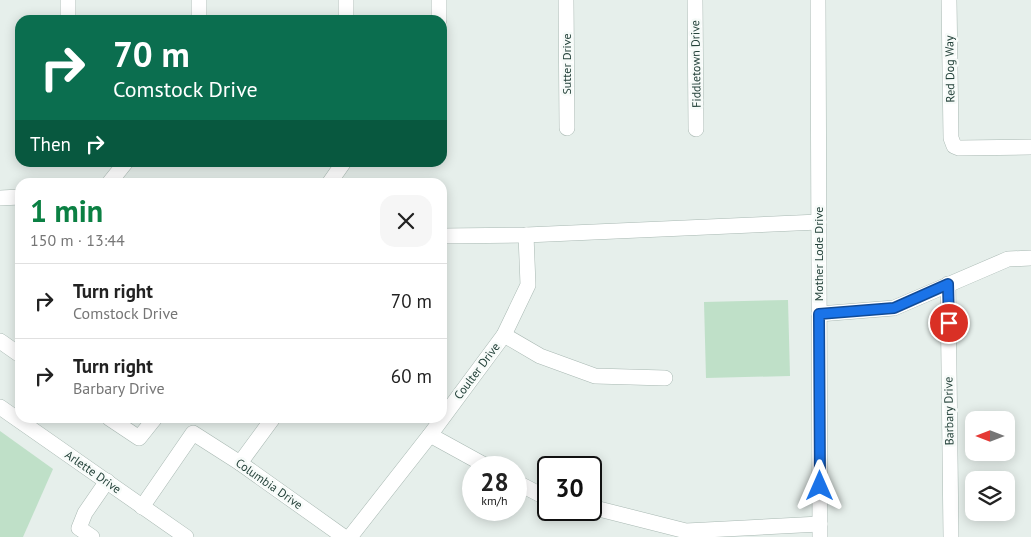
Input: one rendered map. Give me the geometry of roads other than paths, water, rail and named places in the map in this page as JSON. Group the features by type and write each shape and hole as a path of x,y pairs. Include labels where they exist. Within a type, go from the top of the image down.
{"street":[{"path":"68,0 68,15"},
{"path":"199,0 199,15"},
{"path":"346,0 346,15"},
{"path":"439,0 439,15"},
{"name":"Sutter Drive","path":"566,0 567,128"},
{"name":"Fiddletown Drive","path":"695,0 696,129"},
{"name":"Mother Lode Drive","path":"818,0 820,530"},
{"name":"Red Dog Way","path":"949,0 951,138 954,146 959,148 1031,148"},
{"path":"113,178 122,167"},
{"path":"333,178 340,167"},
{"path":"0,198 15,197"},
{"path":"447,236 526,236 819,222"},
{"name":"Coulter Drive","path":"447,412 504,335 528,285 526,236"},
{"path":"819,314 894,308 1008,259 1031,258"},
{"name":"Barbary Drive","path":"948,284 951,537"},
{"path":"504,335 540,356 595,376 665,378"},
{"path":"0,341 15,352"},
{"name":"Arlette Drive","path":"0,407 15,418"},
{"name":"Arlette Drive","path":"23,423 186,537"},
{"path":"116,423 139,438 150,423"},
{"path":"240,463 269,423"},
{"name":"Coulter Drive","path":"350,537 439,423"},
{"name":"Columbia Drive","path":"142,507 193,433 240,463 344,537"},
{"path":"430,435 468,456"},
{"path":"92,537 77,533 85,513 107,482"},
{"path":"602,510 686,531 820,530"}]}
